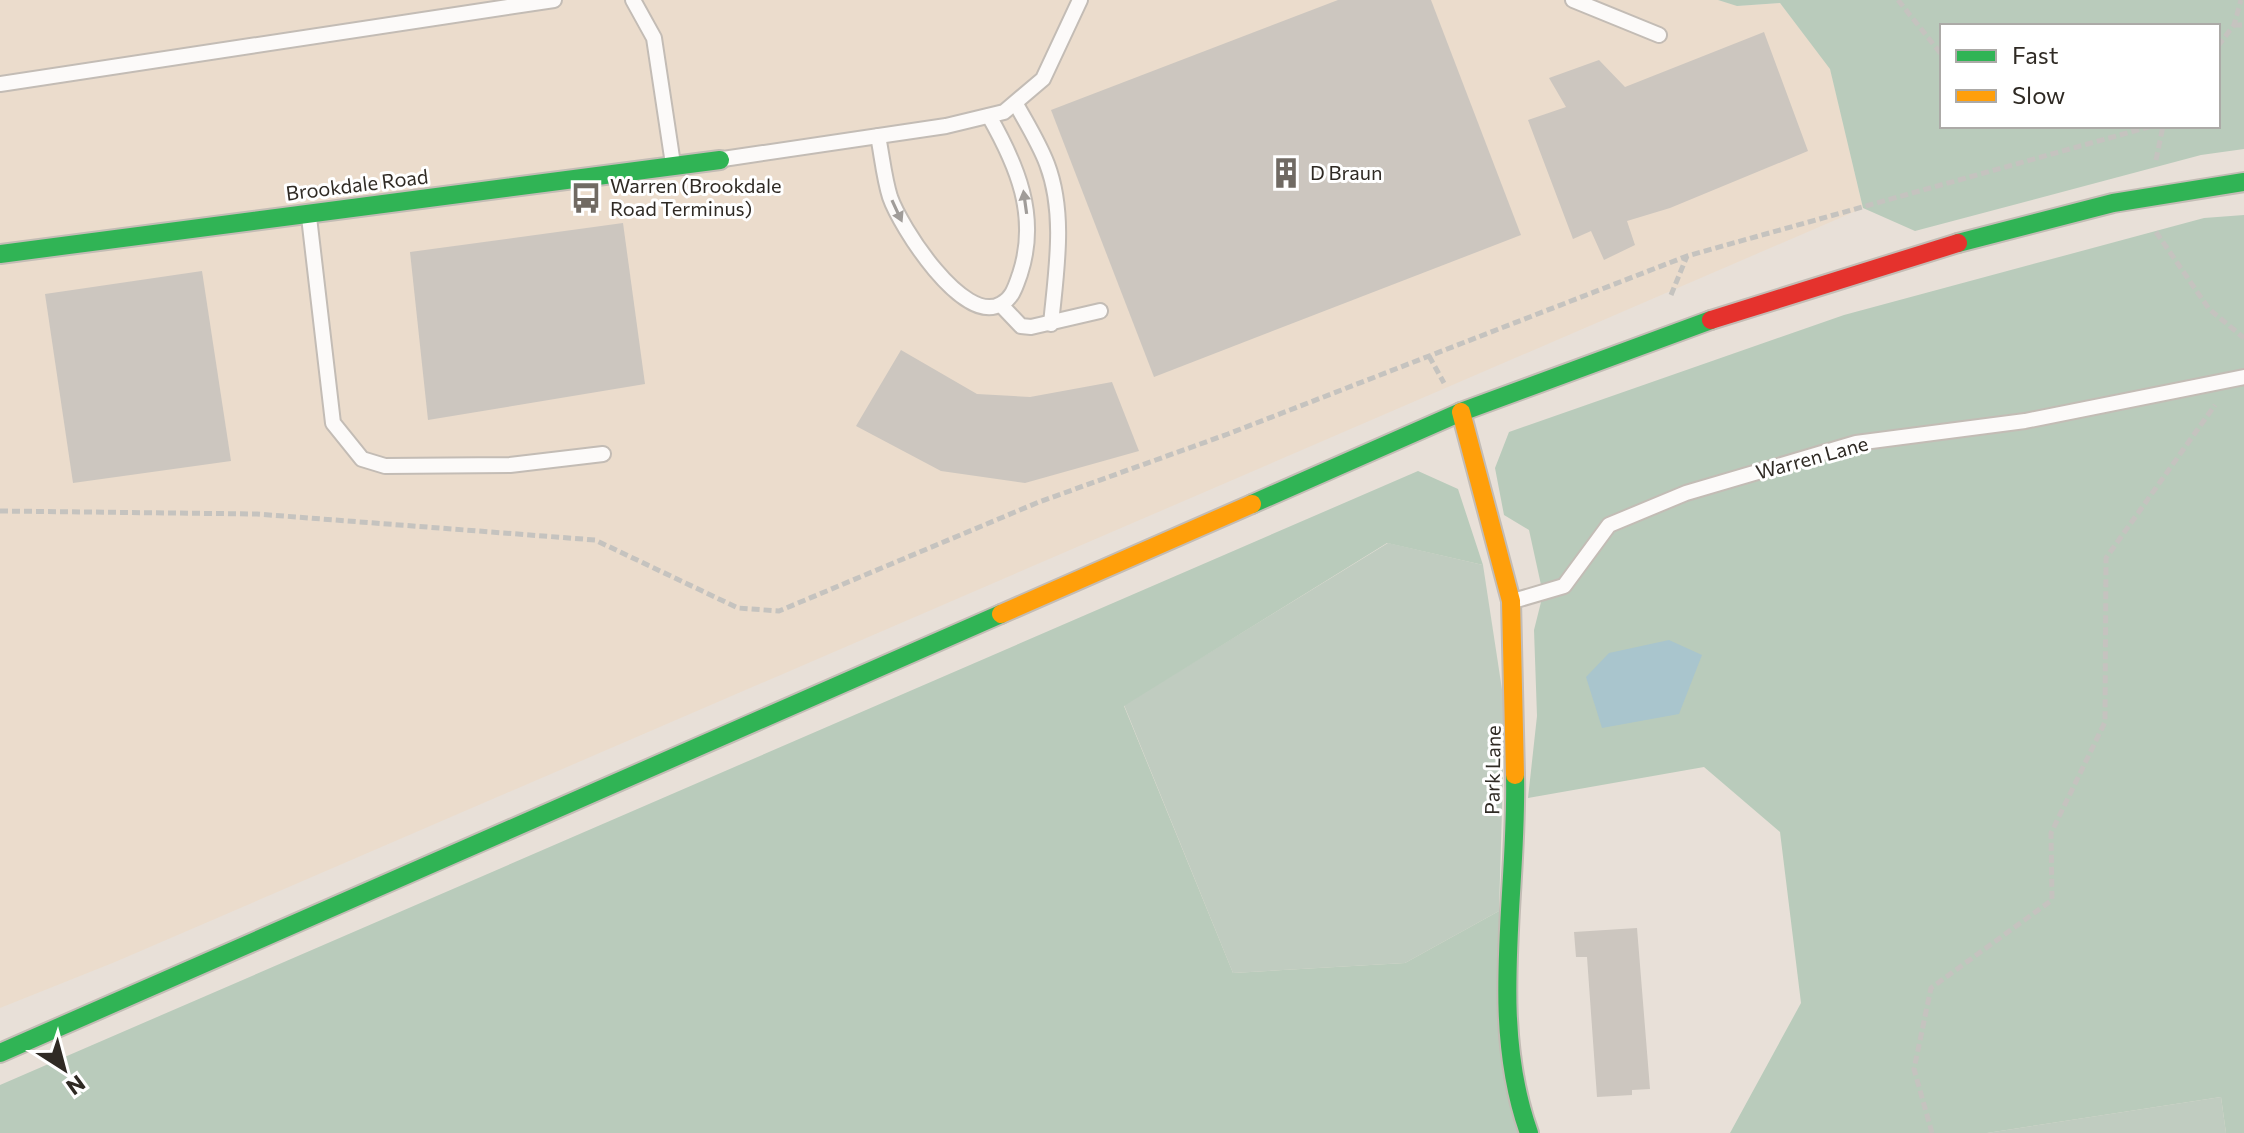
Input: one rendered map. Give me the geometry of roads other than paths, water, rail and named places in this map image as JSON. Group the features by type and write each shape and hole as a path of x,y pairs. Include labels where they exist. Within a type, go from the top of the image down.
{"main road":[{"name":"Brookdale Road","path":"0,254 720,160"},
{"path":"0,1053 1461,412 1717,317 1945,247 2148,198 2244,182"},
{"name":"Park Lane","path":"1461,412 1511,601 1516,798 1510,905 1509,1046 1519,1105 1529,1133"}],"lane":[{"path":"0,84 554,0"},
{"path":"633,0 654,38 673,166"},
{"path":"720,160 989,116 1016,104 1043,79 1080,0"},
{"path":"1573,0 1659,35"},
{"path":"1016,104 1037,141 1054,189 1057,253 1051,324"},
{"path":"878,136 890,197 908,235 931,267 979,306 1001,305 1014,292 1023,265 1027,214 1022,182 989,116"},
{"path":"309,214 333,423 362,459 385,466 510,465 603,454"},
{"path":"1001,305 1021,326 1051,324 1100,311"},
{"name":"Warren Lane","path":"1511,601 1564,586 1609,525 1686,493 1856,443 2025,421 2239,378"}],"water":[{"path":"1669,640 1702,655 1679,714 1602,728 1586,677 1609,653"}],"place":[{"name":"D Braun","path":"1286,173"},
{"name":"Warren (Brookdale Road Terminus)","path":"586,198"}]}
